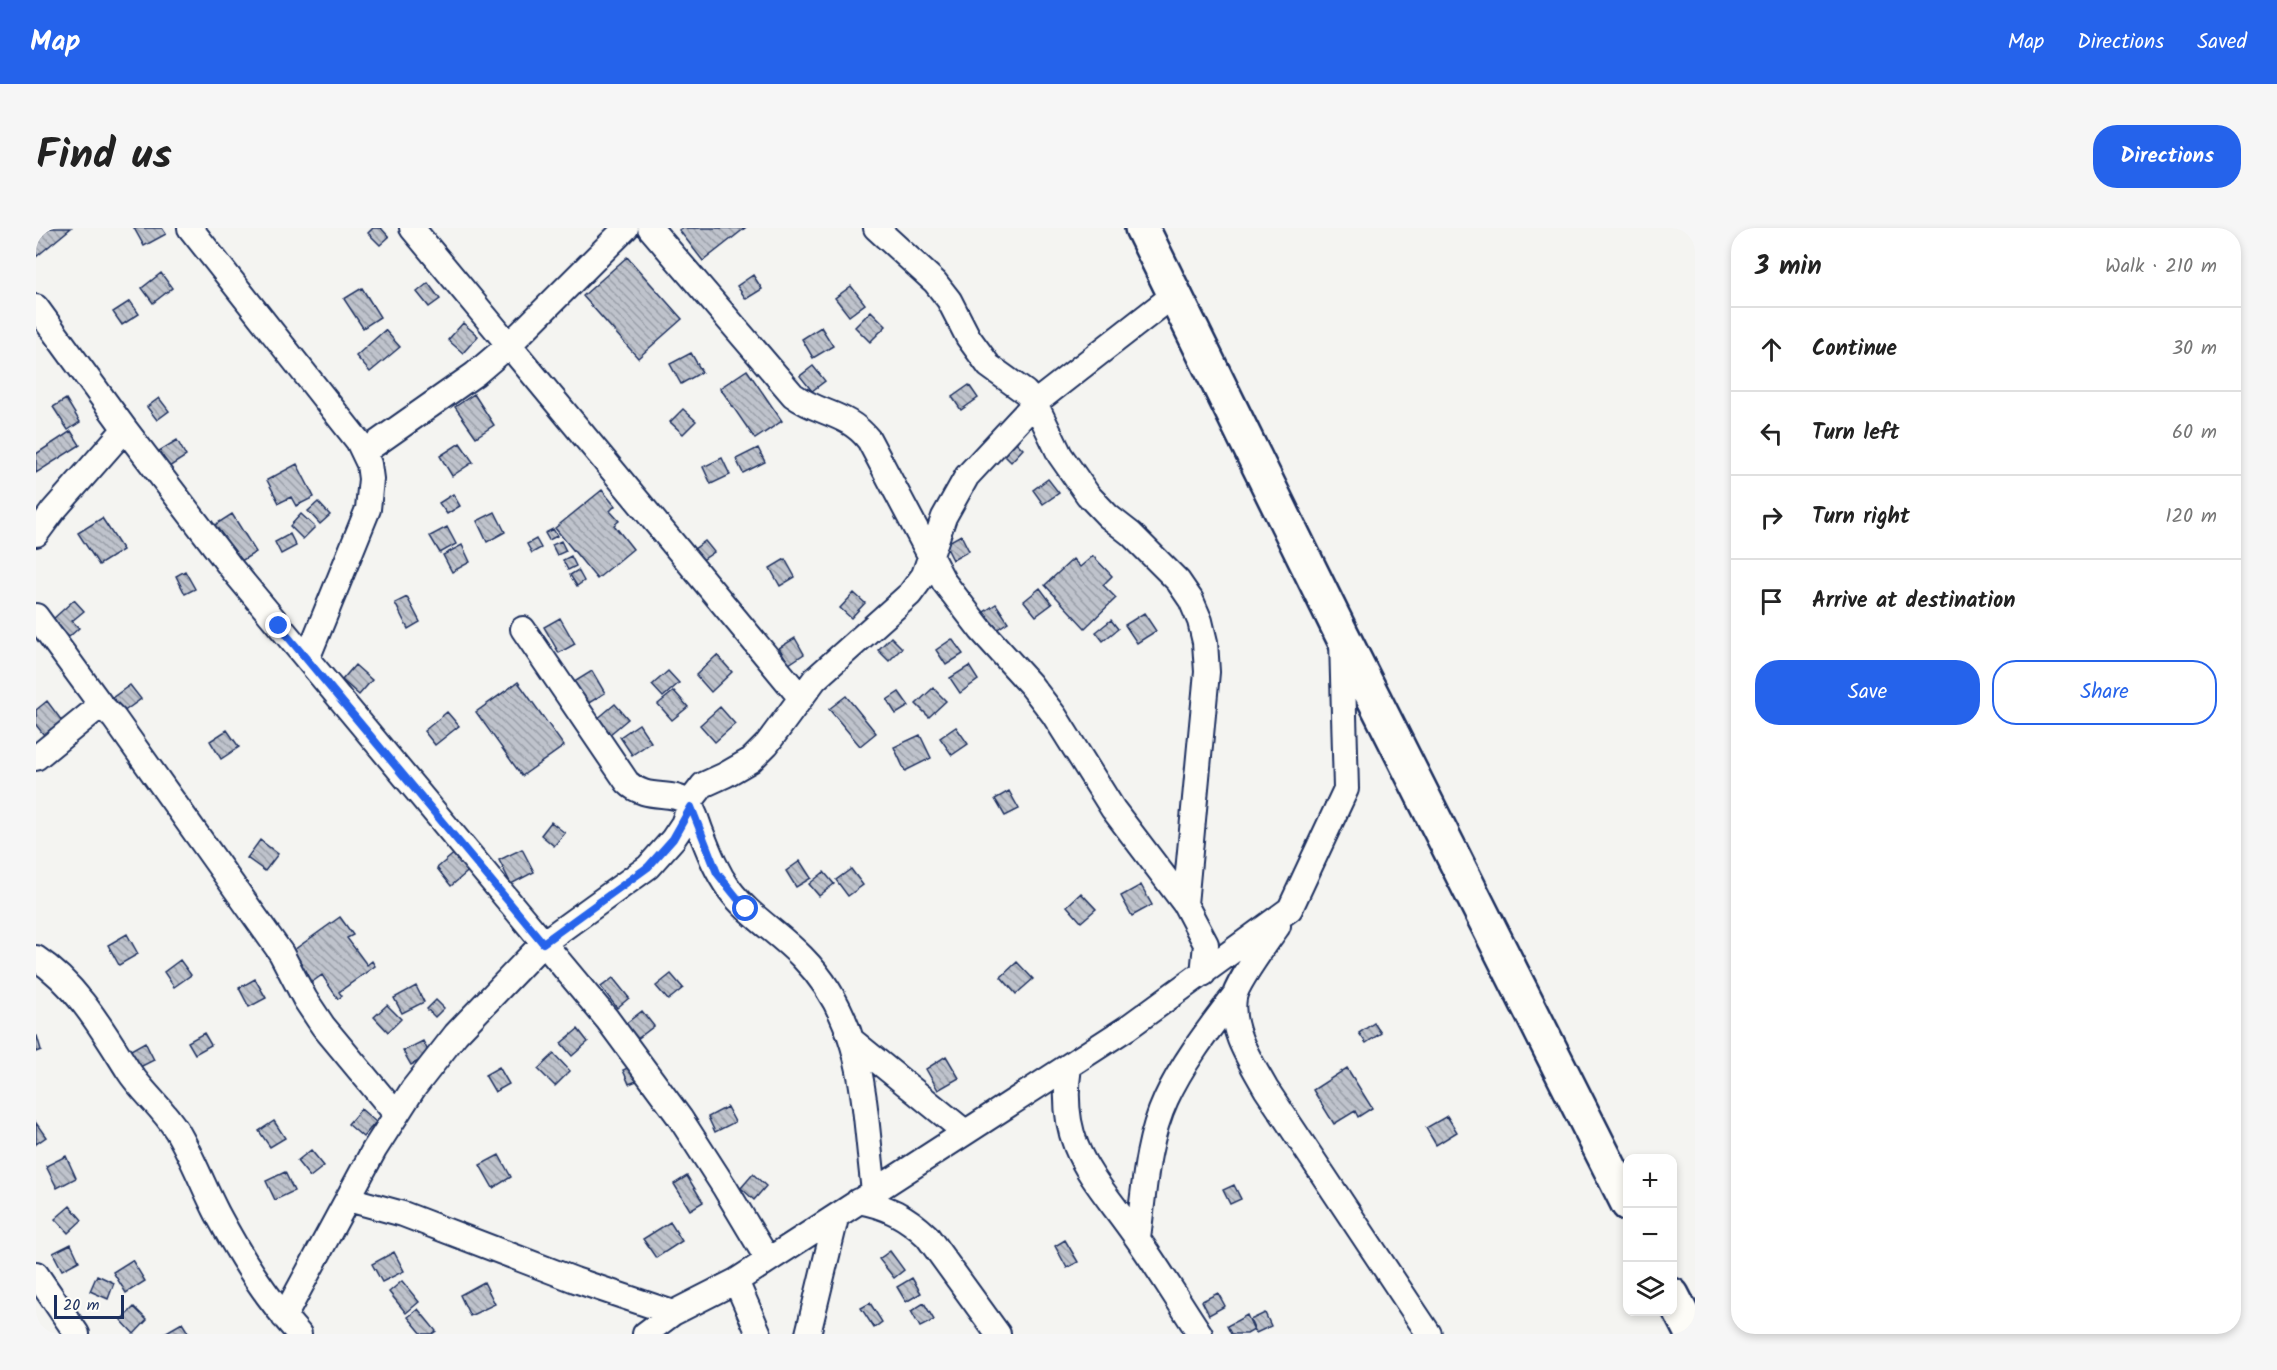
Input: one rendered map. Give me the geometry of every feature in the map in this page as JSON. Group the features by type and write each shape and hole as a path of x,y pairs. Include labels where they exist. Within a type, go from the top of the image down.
{"street":[{"path":"190,228 350,430 364,452 371,479 368,508 307,659"},
{"path":"412,228 801,698"},
{"path":"364,452 475,374 509,345 626,228"},
{"path":"650,228 794,394 816,409 847,420 862,431 869,440 931,560 960,605 1030,684 1054,715 1113,809 1185,904 1206,944 1203,974"},
{"path":"876,228 935,282 949,300 973,345 989,366 1025,392 1035,403 1060,455 1088,495 1178,581 1191,600 1200,621 1205,642 1207,672 1185,904"},
{"path":"1142,228 1342,635 1623,1194"},
{"path":"36,958 49,966 69,985 137,1083 165,1113 240,1254 263,1292 291,1325 348,1199 396,1114 456,1034 543,943 648,867 673,839 691,807 693,798 703,785 738,768 767,744 815,679 910,594 924,575 944,517 967,476 1035,403 1175,294"},
{"path":"36,307 125,429 232,568 607,1019 656,1084 726,1188 768,1260"},
{"path":"36,534 53,510 125,429"},
{"path":"36,616 120,728 281,953 305,999 323,1026 396,1114"},
{"path":"523,629 627,782 642,793 678,797 691,807 717,873 746,909 784,940 819,976 841,1011 854,1042 858,1060 866,1196"},
{"path":"1138,1238 1150,1149 1165,1101 1187,1059 1234,996 1290,909 1346,789 1342,635"},
{"path":"36,758 101,705"},
{"path":"645,1334 673,1313 736,1281 836,1218 866,1196 1127,1028 1290,909"},
{"path":"1234,996 1234,1022 1248,1056 1266,1089 1429,1334"},
{"path":"854,1042 965,1132"},
{"path":"1069,1066 1066,1111 1078,1154 1089,1173 1138,1238 1200,1334"},
{"path":"866,1196 914,1224 927,1236 998,1334"},
{"path":"348,1199 403,1214 575,1280 673,1313"},
{"path":"808,1334 836,1218"},
{"path":"36,1274 77,1334"},
{"path":"736,1281 759,1334"},
{"path":"1677,1304 1692,1334"}],"building":[{"path":"36,228 71,228 36,257"},
{"path":"134,228 162,228 166,234 144,246"},
{"path":"373,228 381,228 389,237 380,245 368,233"},
{"path":"682,228 745,228 703,261 679,230"},
{"path":"627,257 682,319 638,358 583,296"},
{"path":"161,273 172,288 153,303 142,288"},
{"path":"753,275 762,289 746,299 737,286"},
{"path":"428,283 440,299 429,307 417,292"},
{"path":"851,286 865,304 849,316 835,298"},
{"path":"362,288 380,317 363,328 344,299"},
{"path":"130,301 139,314 122,325 113,312"},
{"path":"871,311 886,326 870,342 855,327"},
{"path":"463,323 478,336 463,353 448,340"},
{"path":"821,327 833,346 813,358 802,339"},
{"path":"385,330 400,347 370,372 356,356"},
{"path":"691,353 702,372 681,384 670,364"},
{"path":"813,366 825,381 812,391 800,376"},
{"path":"747,370 782,421 755,439 720,388"},
{"path":"969,385 978,398 961,410 952,397"},
{"path":"474,394 494,425 476,437 455,407"},
{"path":"159,398 169,411 157,420 147,407"},
{"path":"66,399 80,422 68,430 53,407"},
{"path":"683,409 696,421 683,434 670,422"},
{"path":"71,431 80,445 36,473 36,454"},
{"path":"1013,439 1023,449 1011,462 1000,451"},
{"path":"177,440 186,456 169,467 159,451"},
{"path":"460,443 473,462 452,476 440,456"},
{"path":"758,448 765,462 743,473 736,459"},
{"path":"722,458 730,475 711,484 703,467"},
{"path":"297,464 314,497 296,506 291,497 279,503 267,480"},
{"path":"1048,479 1059,493 1043,504 1033,490"},
{"path":"602,490 615,506 610,511 619,521 614,525 633,549 597,579 555,528"},
{"path":"453,494 460,506 447,514 439,503"},
{"path":"318,502 330,515 320,524 308,511"},
{"path":"495,512 505,532 487,542 477,521"},
{"path":"232,514 256,552 233,566 210,528"},
{"path":"301,514 315,527 303,539 290,526"},
{"path":"102,518 123,550 99,565 78,533"},
{"path":"447,527 456,544 440,553 430,536"},
{"path":"553,529 557,536 549,540 545,533"},
{"path":"290,534 296,546 281,554 275,542"},
{"path":"961,535 969,551 953,560 945,544"},
{"path":"536,539 541,548 532,553 527,544"},
{"path":"561,541 566,551 557,555 552,545"},
{"path":"705,541 714,552 701,561 693,550"},
{"path":"462,545 470,562 452,572 443,555"},
{"path":"571,556 576,566 568,570 563,560"},
{"path":"1093,556 1112,576 1103,585 1116,598 1085,628 1045,585 1073,559 1080,567"},
{"path":"785,559 795,577 780,586 770,568"},
{"path":"578,570 584,581 577,586 570,575"},
{"path":"185,571 195,589 185,594 176,576"},
{"path":"1040,588 1052,604 1036,616 1024,601"},
{"path":"854,593 865,603 851,618 840,608"},
{"path":"407,597 420,622 408,629 395,603"},
{"path":"74,600 84,611 72,621 79,628 69,637 53,619"},
{"path":"996,604 1008,622 990,634 978,616"},
{"path":"1144,613 1156,631 1137,643 1125,625"},
{"path":"560,618 575,644 559,653 544,627"},
{"path":"1111,620 1118,629 1103,641 1096,632"},
{"path":"891,637 902,648 889,661 878,650"},
{"path":"795,638 804,654 789,664 779,648"},
{"path":"952,639 963,654 946,665 936,650"},
{"path":"717,655 732,672 711,692 696,675"},
{"path":"355,665 372,680 359,695 342,680"},
{"path":"969,666 978,680 960,693 950,678"},
{"path":"592,671 605,693 584,706 571,684"},
{"path":"668,671 679,683 663,697 652,685"},
{"path":"518,682 564,746 522,776 476,712"},
{"path":"130,685 141,699 123,712 112,698"},
{"path":"933,688 946,701 929,717 916,704"},
{"path":"674,691 688,707 672,720 658,704"},
{"path":"899,692 909,706 896,714 887,700"},
{"path":"846,696 876,733 860,746 829,709"},
{"path":"47,701 62,721 44,735 36,725 36,710"},
{"path":"615,704 628,719 609,735 596,720"},
{"path":"720,707 735,724 715,742 700,725"},
{"path":"447,712 459,726 435,745 424,731"},
{"path":"639,724 651,742 632,755 620,737"},
{"path":"956,727 968,744 952,755 940,738"},
{"path":"227,730 239,747 221,759 210,741"},
{"path":"920,735 931,758 905,771 894,747"},
{"path":"1009,791 1019,809 1005,816 995,799"},
{"path":"551,822 565,833 554,846 541,835"},
{"path":"260,840 278,854 265,871 247,858"},
{"path":"522,849 534,872 511,884 499,860"},
{"path":"457,851 472,868 451,886 437,868"},
{"path":"800,861 811,878 796,887 786,871"},
{"path":"851,869 863,885 848,896 836,880"},
{"path":"824,872 834,884 819,896 809,884"},
{"path":"1141,885 1152,905 1132,916 1121,896"},
{"path":"1081,893 1096,909 1081,922 1067,906"},
{"path":"340,917 353,935 347,938 367,965 372,961 375,966 339,992 342,996 338,999 322,975 308,985 287,955"},
{"path":"127,934 138,954 119,965 108,945"},
{"path":"180,960 191,975 174,987 164,972"},
{"path":"1017,962 1033,979 1016,994 1001,977"},
{"path":"671,974 683,988 668,1000 656,986"},
{"path":"613,978 629,998 617,1008 601,987"},
{"path":"255,979 266,998 249,1007 239,988"},
{"path":"416,986 424,1002 402,1013 394,998"},
{"path":"436,1000 444,1008 435,1017 427,1009"},
{"path":"387,1005 401,1019 388,1032 374,1017"},
{"path":"642,1011 654,1026 636,1040 624,1025"},
{"path":"1374,1023 1381,1033 1366,1043 1359,1033"},
{"path":"578,1029 588,1042 572,1056 561,1043"},
{"path":"204,1033 211,1045 195,1054 188,1042"},
{"path":"36,1036 41,1050 36,1052"},
{"path":"423,1041 430,1055 411,1065 403,1051"},
{"path":"145,1042 154,1060 138,1068 129,1051"},
{"path":"554,1054 570,1071 555,1086 538,1069"},
{"path":"946,1056 959,1078 938,1090 926,1069"},
{"path":"638,1063 644,1078 629,1084 623,1070"},
{"path":"499,1067 509,1084 495,1092 485,1075"},
{"path":"1347,1068 1372,1108 1358,1117 1355,1111 1334,1124 1313,1090"},
{"path":"727,1107 735,1122 715,1132 708,1117"},
{"path":"361,1109 376,1122 363,1137 348,1124"},
{"path":"1447,1116 1457,1132 1436,1145 1426,1128"},
{"path":"274,1121 285,1138 270,1147 259,1131"},
{"path":"36,1123 46,1137 36,1144"},
{"path":"311,1150 324,1166 310,1177 297,1161"},
{"path":"499,1155 511,1177 493,1188 480,1165"},
{"path":"66,1156 76,1178 57,1188 46,1166"},
{"path":"285,1172 294,1191 275,1200 266,1181"},
{"path":"753,1174 766,1186 754,1200 741,1188"},
{"path":"687,1176 703,1202 690,1210 674,1184"},
{"path":"1234,1185 1241,1199 1230,1204 1223,1190"},
{"path":"70,1206 82,1220 68,1233 55,1219"},
{"path":"670,1222 682,1241 656,1258 643,1239"},
{"path":"1065,1240 1078,1262 1067,1268 1055,1246"},
{"path":"71,1244 79,1261 62,1270 53,1253"},
{"path":"890,1251 904,1270 894,1278 879,1259"},
{"path":"394,1252 404,1271 382,1282 372,1264"},
{"path":"132,1260 145,1281 126,1293 113,1272"},
{"path":"97,1275 114,1283 108,1299 90,1291"},
{"path":"912,1278 921,1293 906,1302 897,1287"},
{"path":"402,1281 419,1302 406,1313 389,1292"},
{"path":"484,1282 495,1304 470,1316 460,1295"},
{"path":"1218,1293 1225,1306 1209,1315 1202,1301"},
{"path":"870,1303 882,1322 874,1328 861,1308"},
{"path":"924,1303 934,1320 920,1327 911,1311"},
{"path":"134,1307 147,1320 134,1334 121,1320"},
{"path":"418,1309 436,1331 432,1334 422,1334 408,1317"},
{"path":"1265,1313 1271,1326 1256,1333 1250,1320"},
{"path":"1247,1315 1254,1330 1247,1334 1231,1334 1227,1326"},
{"path":"182,1323 189,1334 163,1334"}],"route":[{"path":"279,626 543,943 648,867 673,839 691,807 717,873 746,909"}]}
